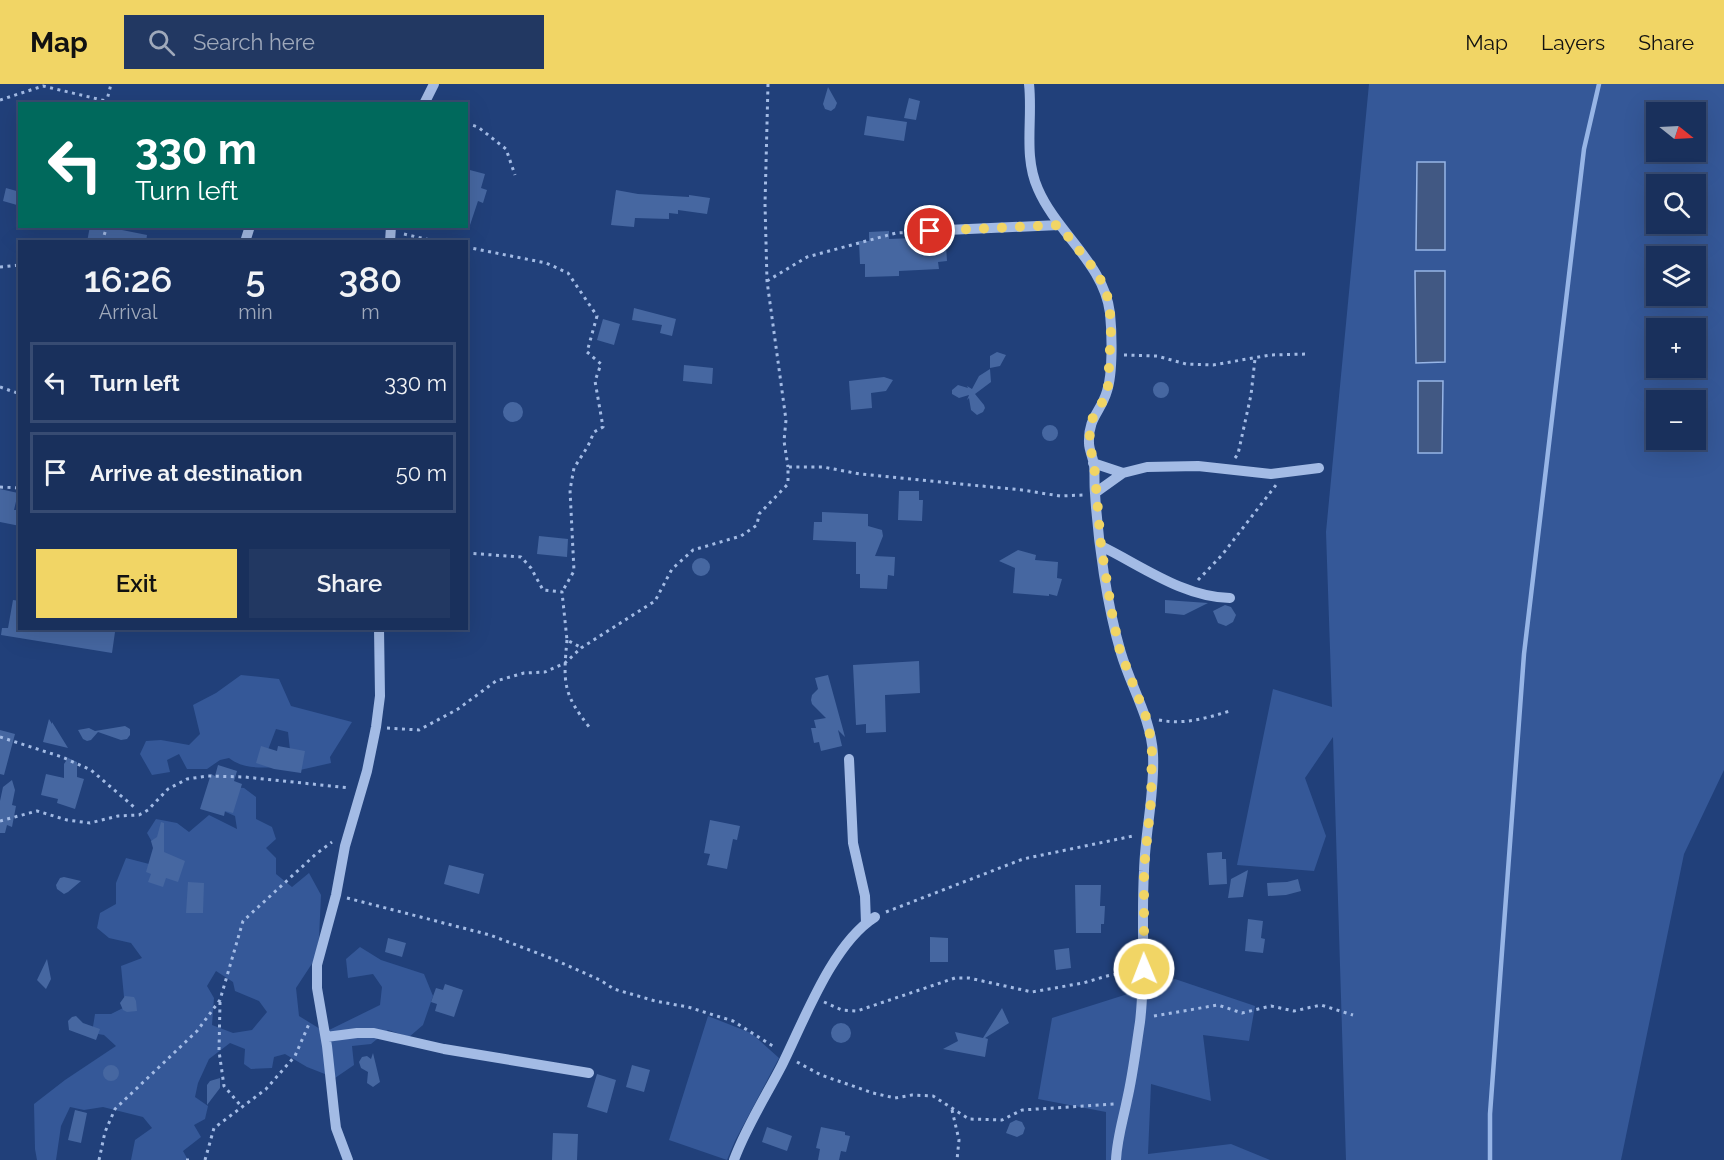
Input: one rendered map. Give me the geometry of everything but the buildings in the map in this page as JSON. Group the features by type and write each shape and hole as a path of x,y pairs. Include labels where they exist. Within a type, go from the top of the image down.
{"street":[{"path":"425,102 434,84"},
{"path":"1029,84 1031,109 1029,145 1032,172 1047,209 1098,274 1103,284 1110,313 1108,386 1106,396 1091,421 1089,443 1094,463 1095,493 1108,595 1120,651 1146,717 1153,756 1143,894 1144,969 1140,1018 1116,1160"},
{"path":"947,230 1059,225"},
{"path":"1094,463 1123,473"},
{"path":"1095,493 1123,473 1157,466 1226,468 1257,473 1319,468"},
{"path":"1101,546 1188,590 1216,598 1230,598"},
{"path":"348,1160 335,1120 316,965 336,895 348,831 376,727 380,696 379,630"},
{"path":"734,1160 814,998 846,946 871,920 853,843 849,759"},
{"path":"326,1037 357,1032 374,1033 444,1049 589,1073"}],"path":[{"path":"0,100 42,86 106,102 111,84"},
{"path":"376,727 419,730 458,709 496,681 524,673 545,672 565,663 581,648 655,601 672,569 693,550 741,536 757,525 759,514 788,484 784,441 786,420 767,281 765,204 768,84"},
{"path":"468,124 478,127 506,149 515,175"},
{"path":"767,281 807,257 896,233 947,230"},
{"path":"390,233 428,240"},
{"path":"468,247 546,263 568,273 597,316 587,352 601,364 595,381 603,427 594,432 574,468 570,490 574,571 562,592 567,640 566,690 577,711 590,728"},
{"path":"0,267 18,265"},
{"path":"1110,354 1156,356 1186,364 1213,365 1270,355 1309,354"},
{"path":"1226,468 1238,454 1251,395 1255,359"},
{"path":"0,387 18,393"},
{"path":"788,467 824,467 860,474 1022,490 1060,496 1095,493"},
{"path":"1188,590 1222,555 1279,480 1290,472"},
{"path":"0,487 18,488"},
{"path":"468,553 521,556 531,568 543,590 562,592"},
{"path":"567,640 581,648"},
{"path":"1146,717 1170,722 1193,722 1230,711"},
{"path":"0,738 62,757 91,770 134,807"},
{"path":"0,821 37,811 67,820 90,823 118,816 139,815 148,810 168,789 187,779 208,776 245,777 361,789"},
{"path":"241,1107 224,1086 219,1051 220,1000 243,921 316,854 348,831"},
{"path":"871,920 892,909 1023,859 1147,833"},
{"path":"336,895 490,935 581,971 614,989 655,1001 688,1007 733,1021 820,1075 873,1093 896,1098 912,1095 933,1096 969,1119 1002,1120 1022,1110 1127,1103"},
{"path":"814,998 842,1010 857,1011 956,978 969,978 1032,993 1144,969"},
{"path":"99,1160 105,1132 115,1109 197,1031 220,1000"},
{"path":"205,1160 214,1128 266,1089 295,1056 319,1000"},
{"path":"1140,1018 1218,1005 1242,1013 1271,1006 1294,1011 1321,1005 1353,1015"},
{"path":"952,1110 959,1140 957,1160"},
{"path":"186,1160 191,1160"}],"shaded area":[{"path":"1369,84 1724,84 1724,770 1684,854 1621,1160 1346,1160 1333,737 1305,778 1326,836 1314,871 1237,865 1273,689 1332,707 1326,532"},
{"path":"1417,162 1445,162 1445,250 1416,250"},
{"path":"1415,271 1445,271 1445,362 1416,363"},
{"path":"1418,381 1443,381 1442,453 1418,453"},
{"path":"241,675 279,679 291,706 352,722 330,757 331,763 300,770 291,759 288,732 276,729 266,755 284,766 263,768 241,765 229,758 220,760 207,769 187,769 179,754 167,760 170,772 152,775 140,754 146,741 161,740 189,745 200,734 193,705 216,693"},
{"path":"224,786 244,788 256,797 256,819 272,827 276,839 266,848 276,858 276,874 292,887 309,873 321,895 319,938 315,959 296,988 299,1016 325,1032 380,1005 382,987 373,974 348,978 346,959 360,947 381,960 424,974 433,996 423,1025 409,1037 388,1030 371,1044 352,1046 354,1065 335,1078 307,1067 285,1054 274,1057 272,1068 251,1069 244,1064 245,1049 230,1043 209,1059 198,1083 195,1097 208,1106 205,1119 194,1125 201,1137 183,1151 188,1160 131,1160 135,1140 152,1128 143,1117 103,1107 84,1110 70,1107 61,1126 56,1160 37,1160 34,1104 116,1046 104,1035 92,1033 95,1014 111,1014 125,1007 121,966 142,958 131,943 109,938 97,928 100,913 116,904 116,883 126,858 153,865 157,851 147,833 156,819 177,823 189,832 209,815 237,829 235,816 219,809","holes":["216,971 233,982 235,991 259,1001 267,1012 252,1030 233,1033 212,1025 214,998 207,986"]},
{"path":"1175,979 1255,1006 1249,1041 1203,1035 1211,1101 1151,1084 1148,1154 1231,1144 1270,1160 1106,1160 1106,1112 1038,1099 1052,1018"},
{"path":"708,1016 751,1033 779,1058 727,1160 669,1140"}],"waterway":[{"path":"1490,1160 1490,1114 1524,654 1584,149 1599,84"}],"route":[{"path":"930,231 1059,225 1098,274 1107,295 1111,330 1110,379 1106,396 1091,421 1089,443 1094,463 1101,546 1113,619 1120,651 1146,717 1152,744 1151,801 1143,894 1144,969"}]}
